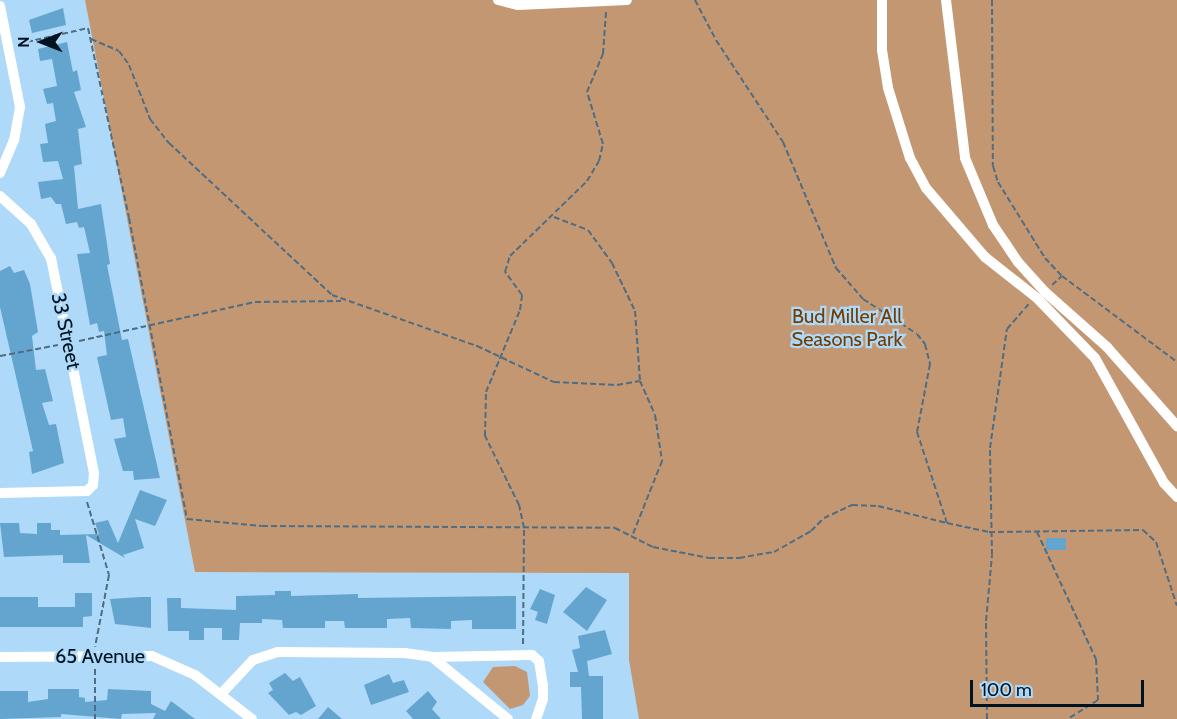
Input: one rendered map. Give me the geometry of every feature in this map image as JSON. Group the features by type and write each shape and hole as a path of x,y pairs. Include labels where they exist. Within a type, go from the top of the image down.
{"street":[{"path":"498,0 518,4 627,0"},
{"path":"882,0 882,50 888,88 910,158 927,188 985,257 1037,298 1095,358 1164,483 1177,497"},
{"path":"946,0 965,158 993,225 1018,262 1045,292 1107,347 1177,426"},
{"path":"0,6 20,117 0,173"},
{"name":"33 Street","path":"0,196 31,224 51,258 93,462 93,485 87,491 0,494"},
{"path":"222,693 253,660 278,652 405,653 432,657 532,655 539,661 543,685 543,699 536,719"},
{"name":"65 Avenue","path":"0,657 152,656 172,662 222,693 252,719"},
{"path":"432,657 508,719"}],"path":[{"path":"695,0 716,40 783,142 836,268 863,300 917,333 925,344 930,364 917,432 946,523"},
{"path":"992,0 993,166 1018,217 1062,276 1177,362"},
{"path":"524,639 524,528 519,505 485,436 486,392 498,357 520,310 522,295 505,272 510,256 520,242 554,217 587,181 599,161 603,144 587,92 603,54 606,15"},
{"path":"21,43 88,28 151,327 187,519 262,526 615,528 633,534 653,547 709,558 739,558 774,552 811,531 831,514 852,506 878,506 989,532 1143,530 1156,542 1177,606"},
{"path":"90,39 119,51 129,65 150,119 169,143 323,287 344,301 477,346 554,382 617,386 640,381"},
{"path":"554,217 588,230 612,263 635,311 640,381 654,415 662,461 633,534"},
{"path":"1050,287 1062,276"},
{"path":"80,340 151,327 184,315 255,302 344,301"},
{"path":"987,719 986,621 993,555 989,532 990,448 1004,342 1011,321 1030,303"},
{"path":"0,356 57,345"},
{"path":"87,512 109,575 95,647"},
{"path":"1037,532 1096,659 1098,700 1068,719"},
{"path":"95,669 95,719"}],"green space":[{"name":"Bud Miller All Seasons Park","path":"85,0 1177,0 1177,719 639,719 629,660 629,573 195,572"},
{"path":"515,666 527,672 530,696 523,705 510,709 483,682 493,667"}],"building":[{"path":"63,8 66,25 32,33 29,20"},
{"path":"67,42 73,72 77,70 81,90 74,92 86,127 78,129 82,164 74,166 78,209 101,204 110,264 107,265 122,340 128,339 160,478 134,480 133,471 123,471 114,439 126,437 123,418 111,420 97,357 107,355 104,331 99,332 97,323 90,325 77,254 90,253 84,227 79,228 77,222 66,224 61,204 56,204 51,197 41,199 38,182 63,179 58,161 43,162 40,144 48,143 45,124 56,121 53,103 47,104 43,89 57,86 52,59 40,61 38,49"},
{"path":"10,266 14,273 24,270 30,284 38,332 32,336 36,370 45,369 53,401 42,403 49,425 56,424 64,463 32,474 29,452 33,451 0,307 0,271"},
{"path":"140,490 167,500 155,526 135,519 144,548 123,555 125,558 86,535 90,563 63,563 63,555 4,557 0,523 19,523 20,533 37,534 37,523 51,523 51,530 60,530 60,535 99,534 95,523 108,520 118,543"},
{"path":"1046,538 1066,538 1066,550 1046,550"},
{"path":"586,587 607,600 587,631 563,612"},
{"path":"540,589 555,595 547,624 535,620 538,612 530,609"},
{"path":"275,591 291,591 291,596 358,594 358,598 516,596 516,629 472,629 472,620 451,621 451,629 411,628 410,618 387,619 387,628 345,628 344,621 325,621 325,628 283,628 282,620 262,619 262,623 240,623 239,640 222,640 222,628 204,628 204,640 189,640 189,631 168,631 167,598 181,598 181,608 236,610 236,596 275,595"},
{"path":"75,593 92,593 92,616 83,617 83,627 0,627 0,597 38,597 38,607 75,607"},
{"path":"151,597 151,628 115,624 110,599"},
{"path":"605,630 612,654 587,661 589,676 603,676 603,719 582,719 581,687 570,687 570,672 578,672 572,650 580,648 578,636"},
{"path":"285,673 293,681 300,677 316,706 301,715 296,712 289,715 268,693 273,690 269,683"},
{"path":"389,674 393,683 404,680 409,692 371,705 364,685"},
{"path":"48,689 79,689 79,697 85,698 85,702 107,700 108,689 151,691 151,704 165,711 171,701 195,719 153,719 156,713 122,714 121,719 61,714 61,717 0,719 0,691 28,691 28,702 48,699"},
{"path":"428,691 437,702 432,709 441,719 413,719 406,711"},
{"path":"328,707 342,719 318,719"}]}
